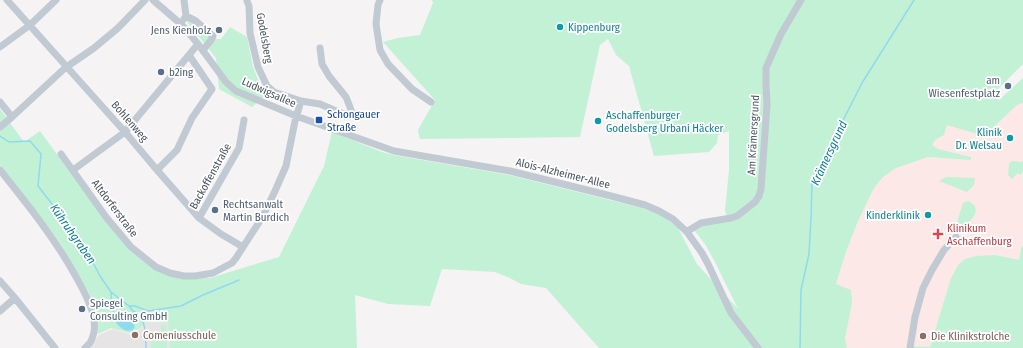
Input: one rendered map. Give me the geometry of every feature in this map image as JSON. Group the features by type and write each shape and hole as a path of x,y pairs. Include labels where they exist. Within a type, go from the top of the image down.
{"street":[{"name":"Bohlenweg","path":"7,0 126,132 199,218 221,234 243,247"},
{"path":"0,47 30,25 56,0"},
{"path":"0,127 67,67 94,48 118,28 145,0"},
{"name":"Ludwigsallee","path":"153,0 182,25 226,82 236,91 296,116"},
{"path":"182,25 186,16 184,0"},
{"path":"380,0 376,24 380,50 388,64 412,89 431,102"},
{"name":"Am Krämersgrund","path":"687,232 702,223 737,216 755,202 759,196 761,190 766,125 766,68 781,34 802,0"},
{"name":"Godelsberg","path":"247,1 249,6 250,33 258,67 266,86 274,92 301,101 320,104 344,114 352,113 346,97 329,76 322,64 320,48"},
{"path":"186,16 196,21 213,36 212,41 204,48 203,51"},
{"path":"73,170 126,132 198,44"},
{"path":"157,170 178,150 192,118 212,89 189,54"},
{"path":"296,116 301,101"},
{"path":"0,102 12,117"},
{"name":"Alois-Alzheimer-Allee","path":"296,116 394,152 510,171 645,205 659,211 673,219 687,232 708,264 731,313 758,348"},
{"name":"Altdorferstraße","path":"61,154 131,248 156,267 170,273 184,276 195,276 213,273 232,262 263,216 276,191 286,166 296,116"},
{"name":"Backoffenstraße","path":"199,218 239,148 244,120"},
{"path":"0,170 54,239 84,290 93,314 95,328 91,342 85,348"},
{"path":"910,348 922,288 944,250 956,237"},
{"path":"0,281 55,348"},
{"path":"0,311 15,298"}],"shaded area":[{"name":"Klinikum Aschaffenburg","path":"1023,103 1023,246 1021,248 1019,260 995,255 976,256 965,259 958,265 951,278 930,347 911,346 910,348 847,348 845,339 852,303 836,284 858,221 874,188 883,177 896,168 928,157 971,160 971,157 938,149 931,145 935,140 944,135 947,124 984,136 1017,105"},
{"name":"Comeniusschule","path":"147,322 168,323 170,348 89,348 99,335 112,329 130,334 139,330"}],"green space":[{"path":"432,0 1023,0 1023,64 993,94 999,100 1023,78 1023,103 1017,105 984,136 947,125 944,135 935,140 932,145 938,149 971,157 971,160 928,157 896,168 883,177 874,188 858,221 836,284 851,290 852,303 845,339 847,348 599,348 546,288 521,284 495,272 442,269 430,306 388,304 355,295 357,348 170,348 168,323 147,322 139,329 129,333 111,328 98,334 95,308 88,291 58,240 0,165 0,109 24,142 40,131 101,215 130,251 155,270 177,278 210,278 279,257 324,166 332,132 393,155 509,175 642,208 656,213 669,220 678,228 697,264 738,309 705,244 694,230 727,216 725,211 729,170 729,131 718,135 717,143 709,152 654,156 629,66 616,55 608,39 600,45 580,137 420,139 418,130 435,100 383,42 420,35 433,3"},
{"path":"190,19 214,39 221,39 230,27 247,37 253,67 265,96 252,107 219,89 216,58 187,22"},
{"path":"1012,161 1023,161 1023,172 1020,175 1018,173 1012,179 1008,175 1009,164"},
{"path":"946,177 975,178 974,185 967,192 939,181"},
{"path":"968,201 976,209 975,213 970,221 958,232 954,227 963,203"},
{"path":"1023,246 1023,348 910,348 911,346 930,347 951,278 958,265 965,259 976,256 995,255 1019,260 1021,248"},
{"path":"161,325 166,325 167,348 151,348 151,334 161,333"}],"water":[{"path":"122,315 131,321 135,326 133,330 127,331 122,329 114,320 116,316"}],"waterway":[{"name":"Krämersgrund","path":"800,348 801,290 809,254 812,184 862,83 914,0"},
{"name":"Kühruhgraben","path":"0,136 9,142 30,141 41,154 38,186 84,245 100,276 111,292 133,311 139,314 145,329 146,348"},
{"path":"130,306 135,306 148,311 181,306 239,280"},
{"path":"111,293 112,309 116,316"}],"place":[{"name":"Kippenburg","path":"560,27"},
{"name":"Jens Kienholz","path":"219,30"},
{"name":"b2ing","path":"161,72"},
{"name":"am Wiesenfestplatz","path":"1008,86"},
{"name":"Schongauer Straße","path":"319,120"},
{"name":"Aschaffenburger Godelsberg Urbani Häcker","path":"598,121"},
{"name":"Klinik Dr. Welsau","path":"1010,138"},
{"name":"Rechtsanwalt Martin Burdich","path":"215,210"},
{"name":"Kinderklinik","path":"928,215"},
{"name":"Klinikum Aschaffenburg","path":"938,234"},
{"name":"Spiegel Consulting GmbH","path":"82,309"},
{"name":"Comeniusschule","path":"135,335"},
{"name":"Die Klinikstrolche","path":"923,336"}]}
